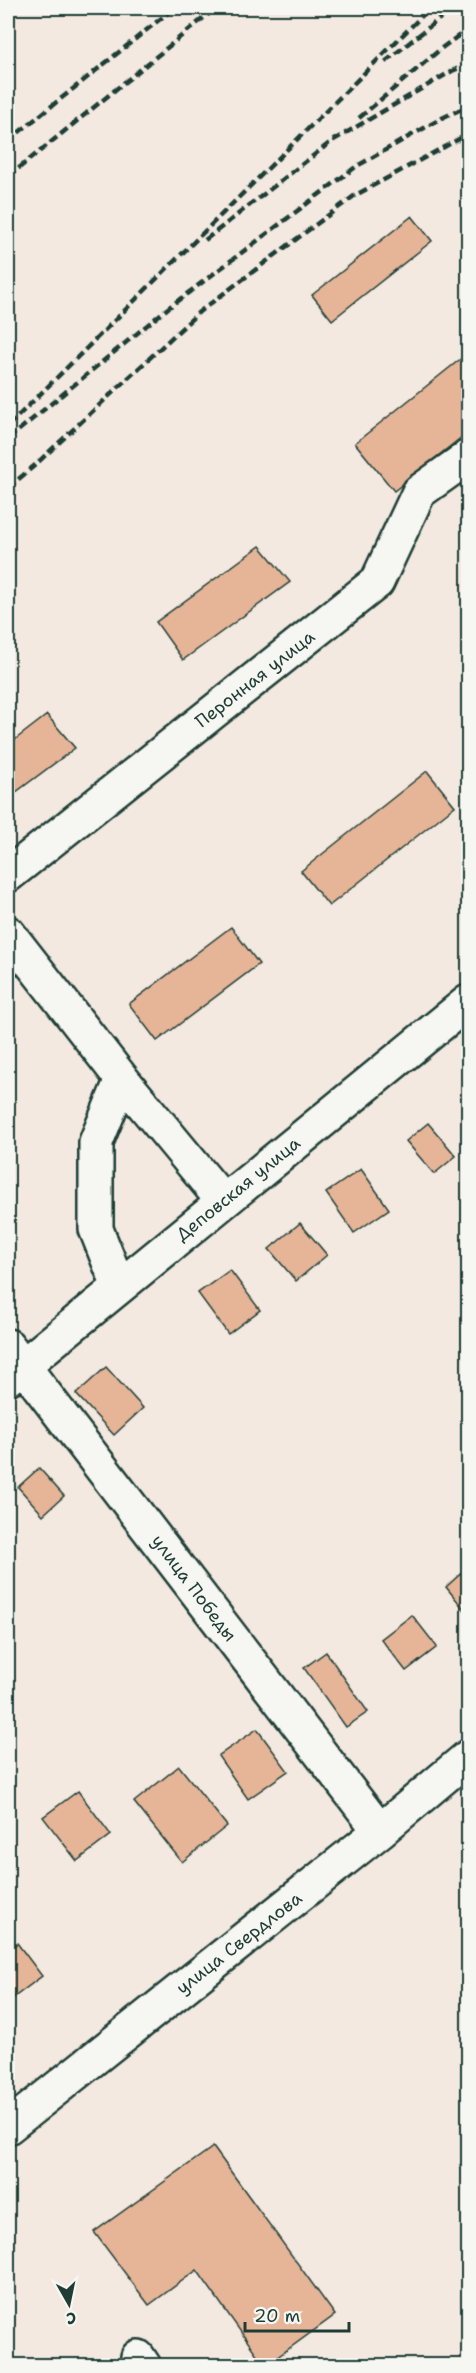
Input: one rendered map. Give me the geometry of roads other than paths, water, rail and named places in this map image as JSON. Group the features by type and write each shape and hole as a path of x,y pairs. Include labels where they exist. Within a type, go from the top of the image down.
{"street":[{"name":"Перонная улица","path":"8,875 377,582 419,492 468,457"},
{"path":"8,933 122,1079 223,1201"},
{"name":"Деповская улица","path":"13,1363 119,1287 468,1002"},
{"path":"119,1287 96,1229 96,1142 122,1079"},
{"name":"улица Победы","path":"13,1363 380,1831"},
{"name":"улица Свердлова","path":"8,2127 380,1831 468,1757"}],"railway":[{"path":"8,141 174,8"},
{"path":"8,177 216,8"},
{"path":"8,426 430,8"},
{"path":"385,62 453,8"},
{"path":"359,118 443,47 468,29"},
{"path":"205,240 332,141 468,64"},
{"path":"8,439 168,308 357,166 442,118 468,106"},
{"path":"8,488 199,312 354,196 468,134"}]}
